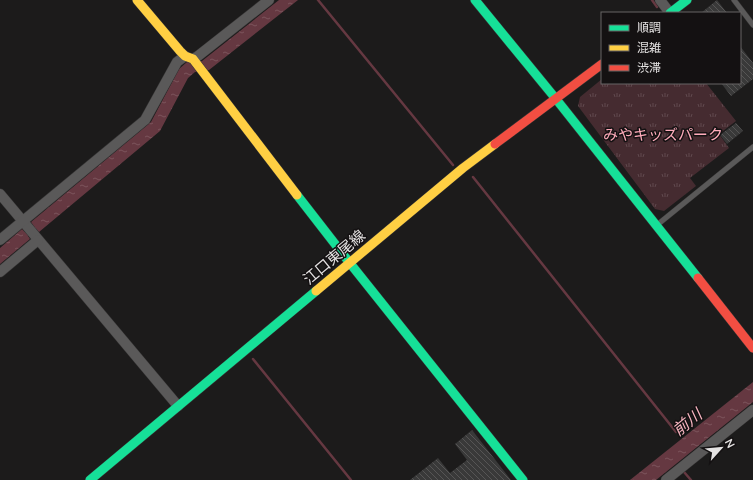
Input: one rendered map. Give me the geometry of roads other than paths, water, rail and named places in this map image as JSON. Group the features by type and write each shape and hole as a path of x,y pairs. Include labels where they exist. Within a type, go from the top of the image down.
{"street":[{"path":"137,0 180,52 194,62 349,262 523,480"},
{"path":"194,62 198,56 268,0"},
{"path":"475,0 556,99 753,348"},
{"path":"660,0 669,12"},
{"path":"671,12 687,0"},
{"path":"0,272 31,230 145,120 177,62 194,62"},
{"name":"江口東尾線","path":"90,480 463,168 601,65"},
{"path":"0,194 178,406"},
{"path":"0,240 31,230"},
{"path":"666,480 753,410"}],"lane":[{"path":"734,0 753,25"},
{"path":"656,226 753,147"}],"water":[{"path":"279,0 298,0 209,70 195,72 188,78 160,131 39,232 36,229 28,236 30,239 0,264 0,248 22,229 25,232 33,225 31,222 151,122 179,69 187,62 202,61"},
{"path":"753,382 753,402 656,480 630,480"}],"waterway":[{"path":"318,0 453,165"},
{"path":"652,0 657,7"},
{"name":"前川","path":"473,177 676,432"},
{"path":"253,359 351,480"},
{"path":"684,472 691,480"}],"park label":[{"name":"みやキッズパーク","path":"663,134"}]}
